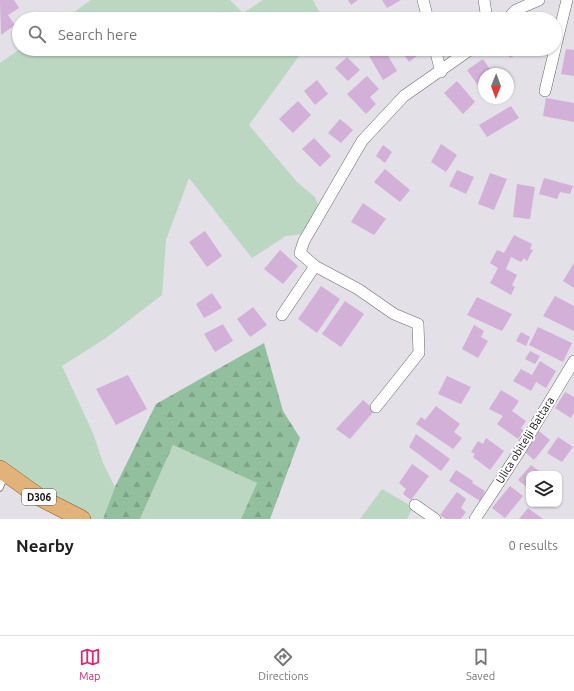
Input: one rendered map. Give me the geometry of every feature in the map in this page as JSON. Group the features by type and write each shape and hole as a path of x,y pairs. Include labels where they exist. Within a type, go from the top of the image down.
{"main road":[{"name":"D306","path":"2,477 82,519"}],"street":[{"path":"423,0 426,12"},
{"path":"484,0 486,12"},
{"path":"514,12 539,0"},
{"path":"562,20 567,0"},
{"path":"437,56 440,72"},
{"path":"376,407 419,353 418,324 394,314 358,290 315,266 300,253 304,242 362,141 404,96 462,56"},
{"path":"545,91 553,56"},
{"path":"282,315 315,266"},
{"name":"Ulica obitelji Battara","path":"475,519 519,452 574,361"},
{"path":"416,505 435,519"}],"green space":[{"path":"91,0 230,0 242,12 74,12"},
{"path":"263,0 313,0 319,12 245,12"},
{"path":"12,55 12,56 299,56 249,125 297,182 315,197 319,208 304,234 286,236 252,258 189,178 166,240 162,295 106,338 62,366 93,433 103,463 115,487 103,519 82,519 0,469 0,63"},
{"path":"264,343 283,411 300,438 270,519 241,519 257,483 173,445 140,519 103,519 115,487 156,404"},
{"path":"173,445 257,483 241,519 140,519"},
{"path":"382,489 413,507 407,519 360,519"}],"building":[{"path":"0,0 14,0 19,8 8,15 12,21 12,27 1,35"},
{"path":"348,0 358,0 351,5"},
{"path":"382,0 401,0 387,8"},
{"path":"566,49 574,50 574,76 561,74"},
{"path":"369,56 388,56 397,71 383,80"},
{"path":"405,56 417,56 409,62"},
{"path":"347,57 360,70 348,81 335,68"},
{"path":"483,59 489,68 478,68 478,85 467,70"},
{"path":"367,76 379,89 370,97 376,104 366,114 347,94"},
{"path":"317,80 328,94 315,105 304,91"},
{"path":"457,81 475,102 463,114 444,93"},
{"path":"546,98 574,103 574,122 543,116"},
{"path":"298,101 311,115 293,133 279,119"},
{"path":"511,106 519,118 487,137 479,125"},
{"path":"340,119 353,130 341,143 328,133"},
{"path":"314,138 331,156 320,167 302,149"},
{"path":"441,144 457,155 446,172 431,162"},
{"path":"383,145 392,152 385,163 376,156"},
{"path":"385,169 410,190 400,202 374,182"},
{"path":"457,170 474,177 466,194 449,186"},
{"path":"490,173 507,179 494,210 478,204"},
{"path":"544,178 573,186 570,194 560,192 557,199 539,194"},
{"path":"517,184 535,187 530,219 513,217"},
{"path":"363,203 386,219 374,235 351,222"},
{"path":"205,231 222,256 207,267 189,242"},
{"path":"514,235 532,244 530,249 533,250 527,261 524,258 521,262 511,257 506,269 517,275 512,285 515,287 511,295 490,283 498,268 490,263 497,250 504,253"},
{"path":"280,250 298,266 283,284 264,269"},
{"path":"574,263 574,288 563,281"},
{"path":"321,286 340,299 317,333 298,319"},
{"path":"212,293 222,308 204,318 196,304"},
{"path":"555,296 574,306 574,331 543,316"},
{"path":"477,297 512,314 502,331 467,315"},
{"path":"345,301 364,314 341,347 322,334"},
{"path":"253,307 267,325 250,337 237,319"},
{"path":"223,324 233,341 215,352 204,334"},
{"path":"474,325 484,331 481,337 488,341 478,358 462,349"},
{"path":"538,327 572,343 563,362 529,345"},
{"path":"521,332 530,337 526,346 516,341"},
{"path":"530,351 540,356 535,364 525,359"},
{"path":"540,361 556,371 546,388 536,382 531,391 513,381 521,369 532,375"},
{"path":"128,375 147,409 116,425 96,389"},
{"path":"447,376 471,387 461,404 438,394"},
{"path":"501,390 519,401 512,411 526,421 521,428 524,431 518,439 497,424 503,416 489,409"},
{"path":"565,392 574,397 574,412 571,418 555,408"},
{"path":"363,400 375,410 350,439 336,429"},
{"path":"436,406 460,424 454,432 462,438 453,449 416,424 421,417 425,420"},
{"path":"539,431 550,440 534,460 525,452"},
{"path":"416,434 450,459 441,471 409,447"},
{"path":"558,437 573,447 562,462 547,453"},
{"path":"486,438 504,451 490,470 473,457 475,454 471,452 478,441 483,444"},
{"path":"412,464 429,476 411,500 403,494 406,489 399,483"},
{"path":"531,465 539,471 526,471 526,487 518,480"},
{"path":"456,470 485,491 480,501 449,481"},
{"path":"510,486 523,496 505,518 492,508"},
{"path":"457,492 466,499 461,508 466,512 461,519 446,519 440,515"},
{"path":"528,508 543,519 519,519"}]}
